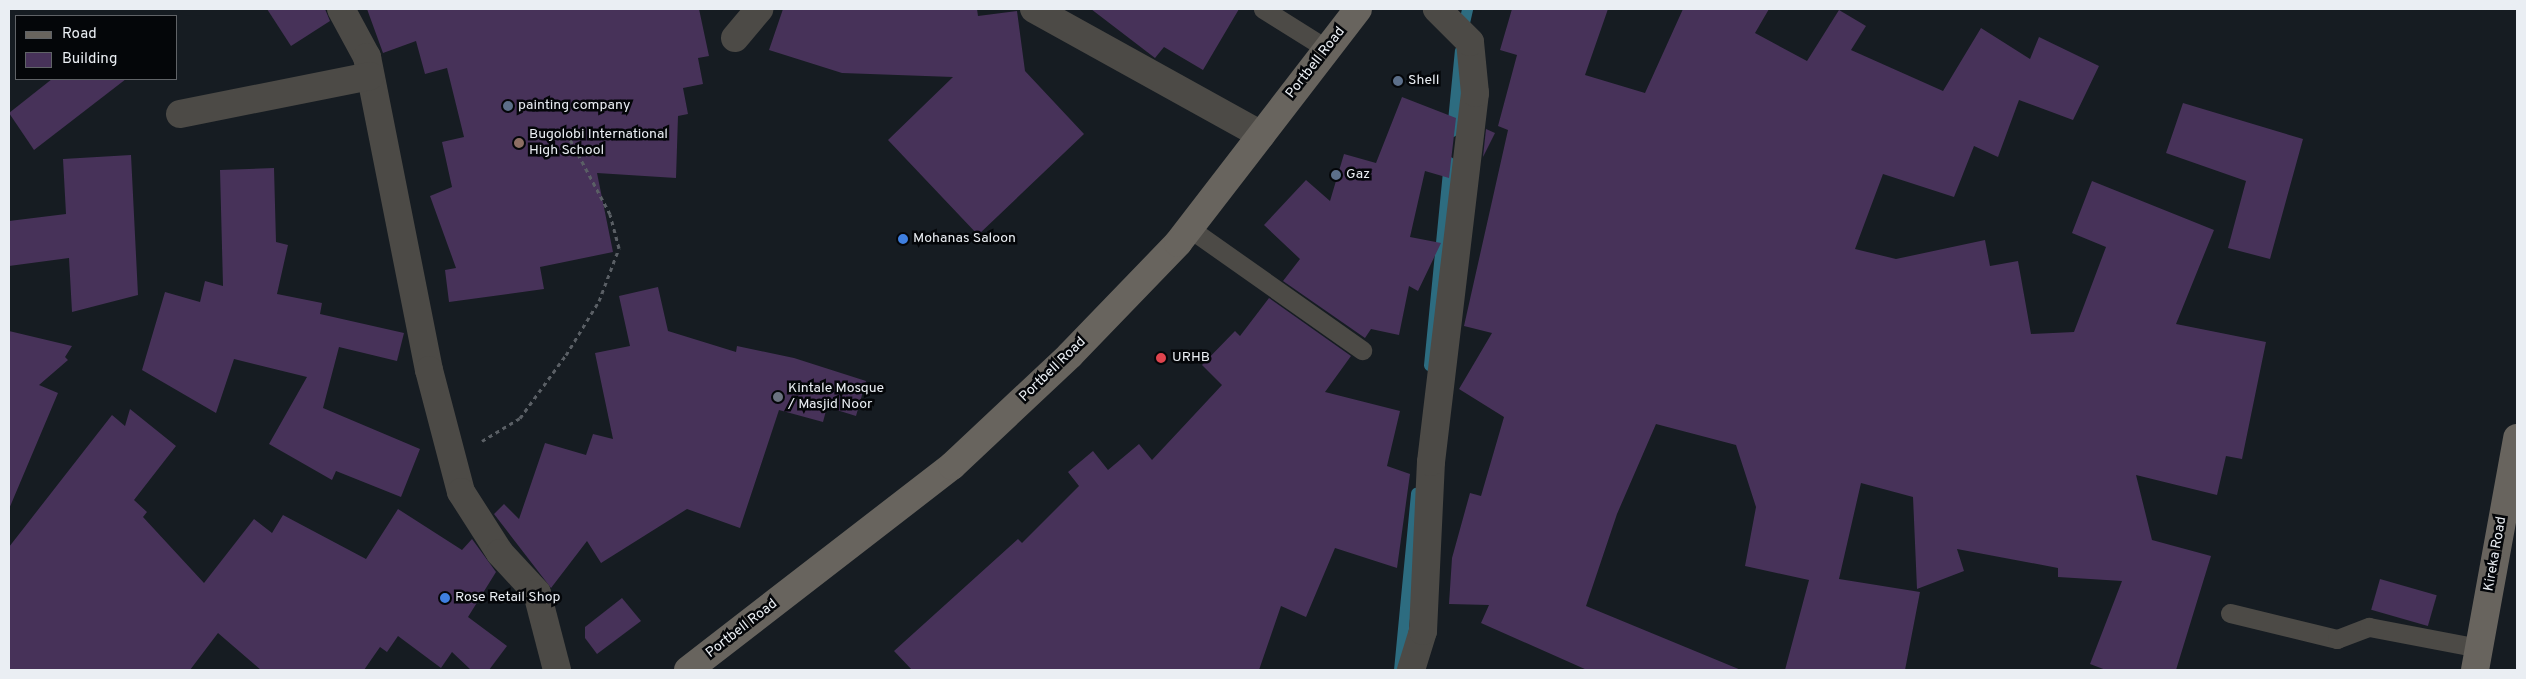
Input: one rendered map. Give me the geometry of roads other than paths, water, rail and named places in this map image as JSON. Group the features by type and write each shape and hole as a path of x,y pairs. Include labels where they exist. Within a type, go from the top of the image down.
{"main road":[{"name":"Portbell Road","path":"688,670 952,466 1070,355 1189,228 1358,9"},
{"name":"Kireka Road","path":"2477,659 2517,438"}],"street":[{"path":"341,9 367,58 428,370 456,458 461,492 500,553 537,593 557,670"},
{"path":"735,38 759,9"},
{"path":"1034,9 1261,135"},
{"path":"1412,670 1423,630 1431,462 1475,93 1470,42 1437,9"},
{"path":"180,114 370,76"}],"lane":[{"path":"1262,9 1327,49"},
{"path":"1189,228 1362,350"},
{"path":"2230,613 2338,639 2369,627 2477,659"}],"waterway":[{"path":"1462,31 1467,9"},
{"path":"1452,131 1460,50"},
{"path":"1429,365 1449,162"},
{"path":"1399,670 1416,493"}],"place":[{"name":"Shell","path":"1398,81"},
{"name":"painting company","path":"508,106"},
{"name":"Bugolobi International High School","path":"519,143"},
{"name":"Gaz","path":"1336,175"},
{"name":"Mohanas Saloon","path":"903,239"},
{"name":"URHB","path":"1161,358"},
{"name":"Kintale Mosque / Masjid Noor","path":"778,397"},
{"name":"Rose Retail Shop","path":"445,598"}]}
